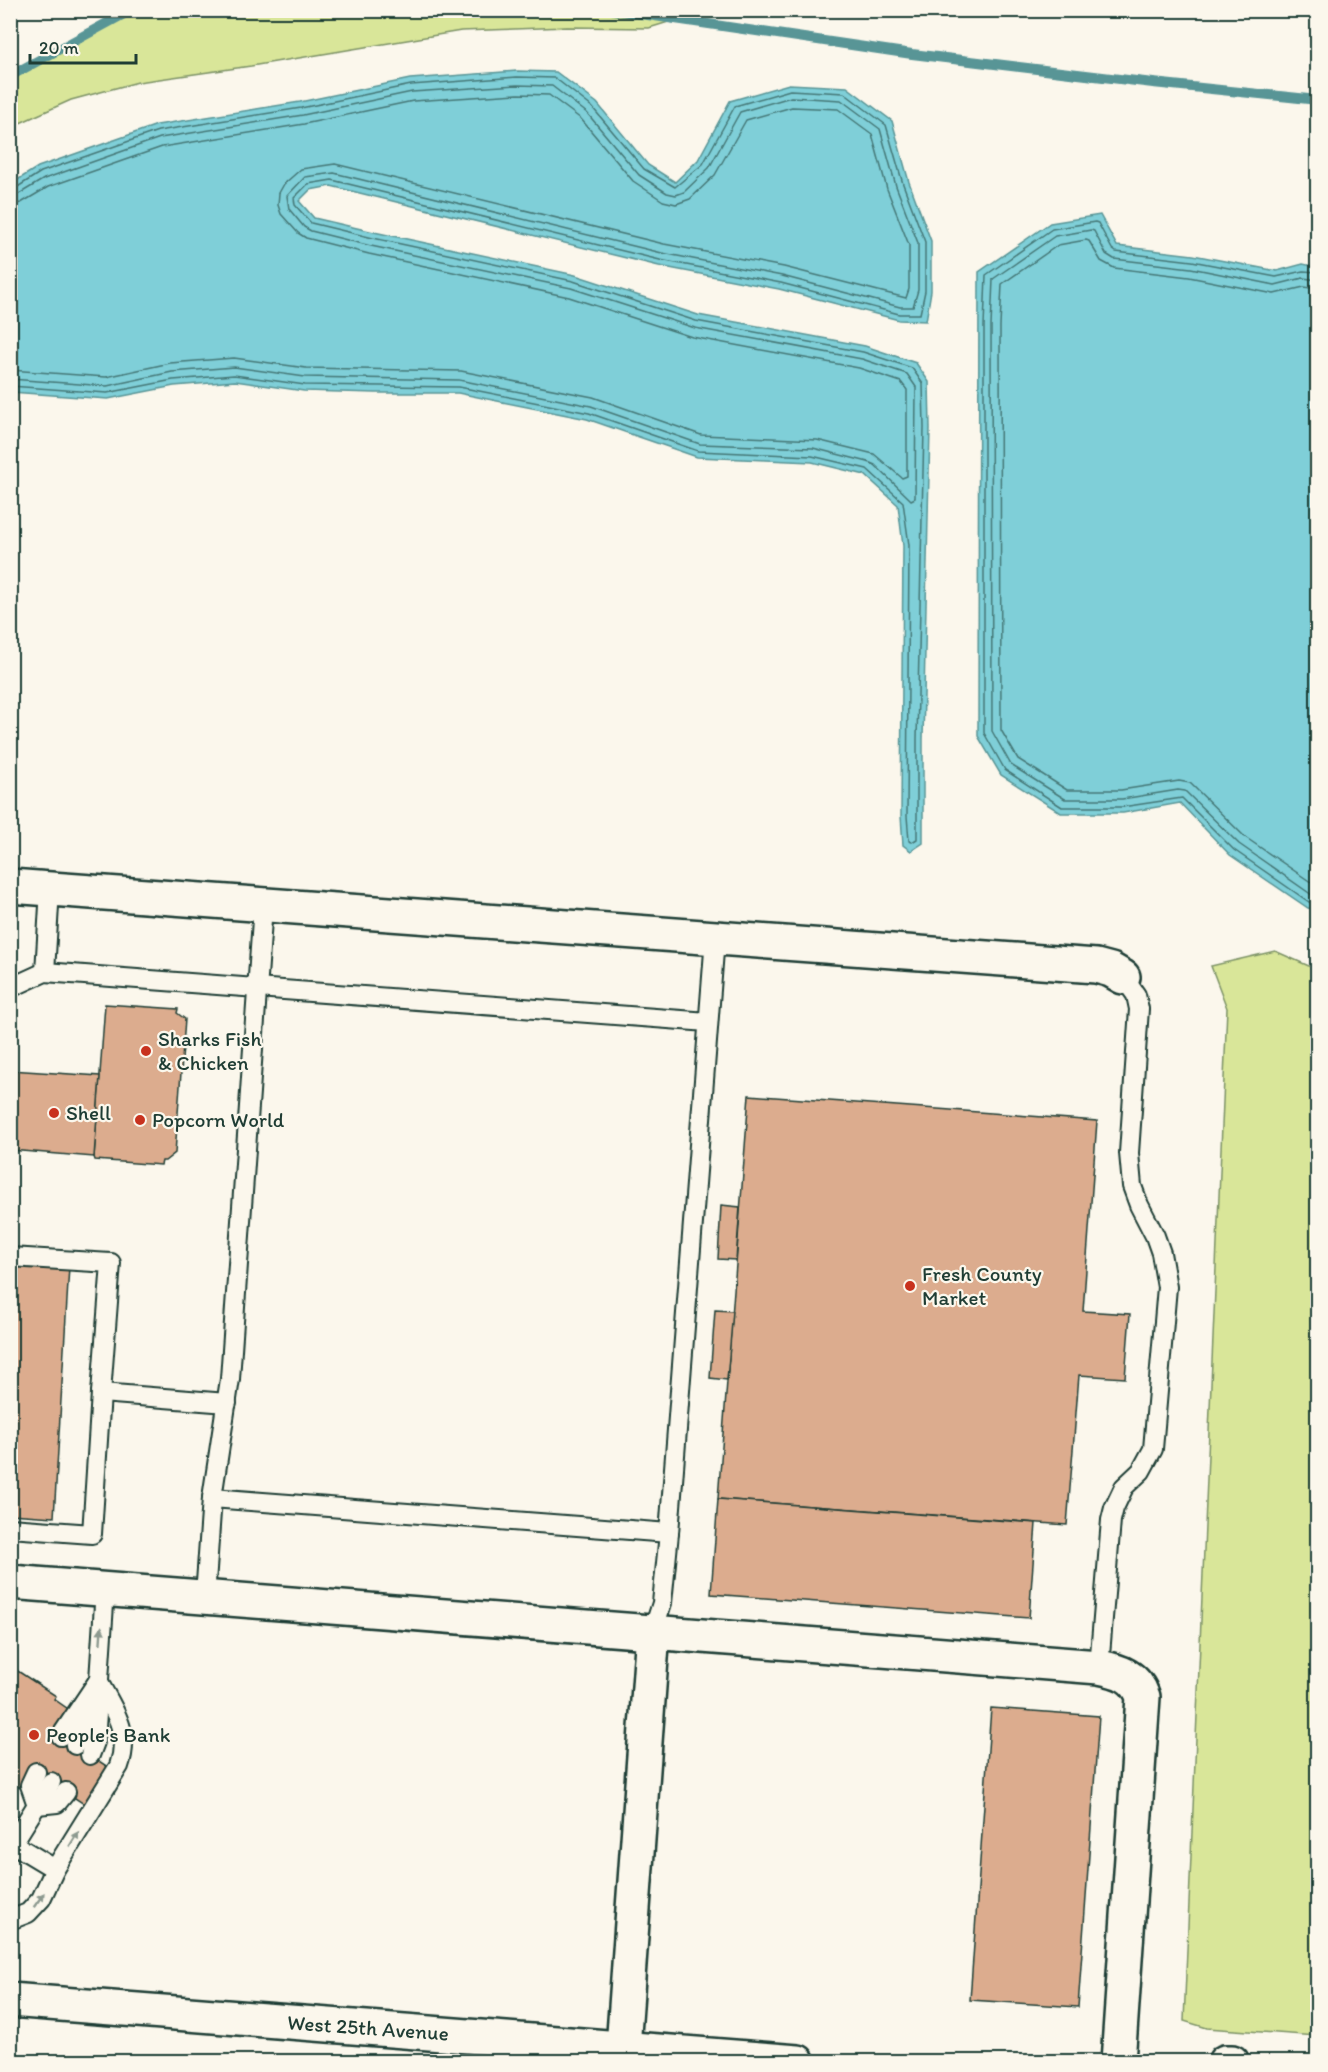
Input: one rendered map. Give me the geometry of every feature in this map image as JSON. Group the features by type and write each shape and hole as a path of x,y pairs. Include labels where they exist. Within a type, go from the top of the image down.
{"street":[{"path":"10,886 1096,966 1111,970 1123,977"},
{"path":"10,1582 1099,1666 1127,1675 1140,1687 1143,1697 1118,2061"},
{"path":"623,2049 653,1631"},
{"name":"West 25th Avenue","path":"10,2000 798,2061"},
{"path":"1225,2061 1232,2061"}],"lane":[{"path":"45,972 50,889"},
{"path":"205,1597 212,1498 230,1379 263,905"},
{"path":"653,1631 662,1603 669,1533 715,938"},
{"path":"10,988 45,972 708,1022"},
{"path":"1099,1666 1113,1508 1124,1487 1142,1471 1154,1443 1167,1287 1161,1253 1139,1205 1129,1170 1139,1009 1136,995 1123,977"},
{"path":"10,1257 111,1263 92,1534 10,1528"},
{"path":"102,1393 227,1403"},
{"path":"212,1498 669,1533"},
{"path":"98,1681 75,1746 95,1742 105,1589"},
{"path":"10,1920 20,1917 35,1907 55,1869 114,1774 122,1756 124,1739 122,1730 98,1681"},
{"path":"51,1782 12,1842 55,1869"}],"green space":[{"path":"614,10 675,20 649,28 567,27 461,31 251,66 138,82 71,100 11,127 11,76 131,11"},
{"path":"1275,951 1318,970 1317,2036 1207,2028 1184,2021 1227,1008 1211,966"}],"water":[{"path":"517,71 556,72 597,103 648,165 675,182 698,160 730,101 789,84 847,87 892,121 909,182 931,241 931,291 926,321 899,320 779,289 659,266 331,186 310,190 299,201 314,218 575,275 698,315 865,346 916,363 929,382 930,428 923,843 911,851 903,845 901,816 903,546 898,505 865,475 812,462 697,457 587,419 458,393 304,391 235,381 174,386 108,399 11,392 11,184 38,167 157,125 300,102 410,79"},
{"path":"1100,215 1117,246 1193,255 1277,271 1303,264 1317,267 1317,910 1308,908 1230,855 1180,803 1123,813 1061,813 1001,775 978,736 979,272 1050,223"}],"building":[{"path":"105,1004 178,1009 177,1013 185,1019 175,1153 162,1161 161,1165 95,1160"},
{"name":"Shell","path":"10,1070 100,1076 94,1157 10,1150"},
{"name":"Fresh County Market","path":"749,1095 1097,1121 1083,1311 1130,1314 1125,1378 1079,1375 1067,1525 718,1499"},
{"path":"721,1205 740,1207 736,1260 718,1259"},
{"path":"10,1262 69,1266 54,1517 10,1514"},
{"path":"715,1310 733,1311 727,1380 710,1378"},
{"path":"718,1499 1036,1523 1029,1618 711,1594"},
{"name":"People's Bank","path":"10,1666 56,1696 54,1699 71,1711 56,1733 108,1767 84,1804 32,1770 20,1788 10,1782"},
{"path":"991,1708 1099,1716 1078,2007 970,2000"}],"waterway":[{"path":"10,76 131,10"},
{"path":"614,10 912,54 1318,100"}],"place":[{"name":"Sharks Fish & Chicken","path":"146,1051"},
{"name":"Shell","path":"54,1113"},
{"name":"Popcorn World","path":"140,1120"},
{"name":"Fresh County Market","path":"910,1286"},
{"name":"People's Bank","path":"34,1735"}]}
